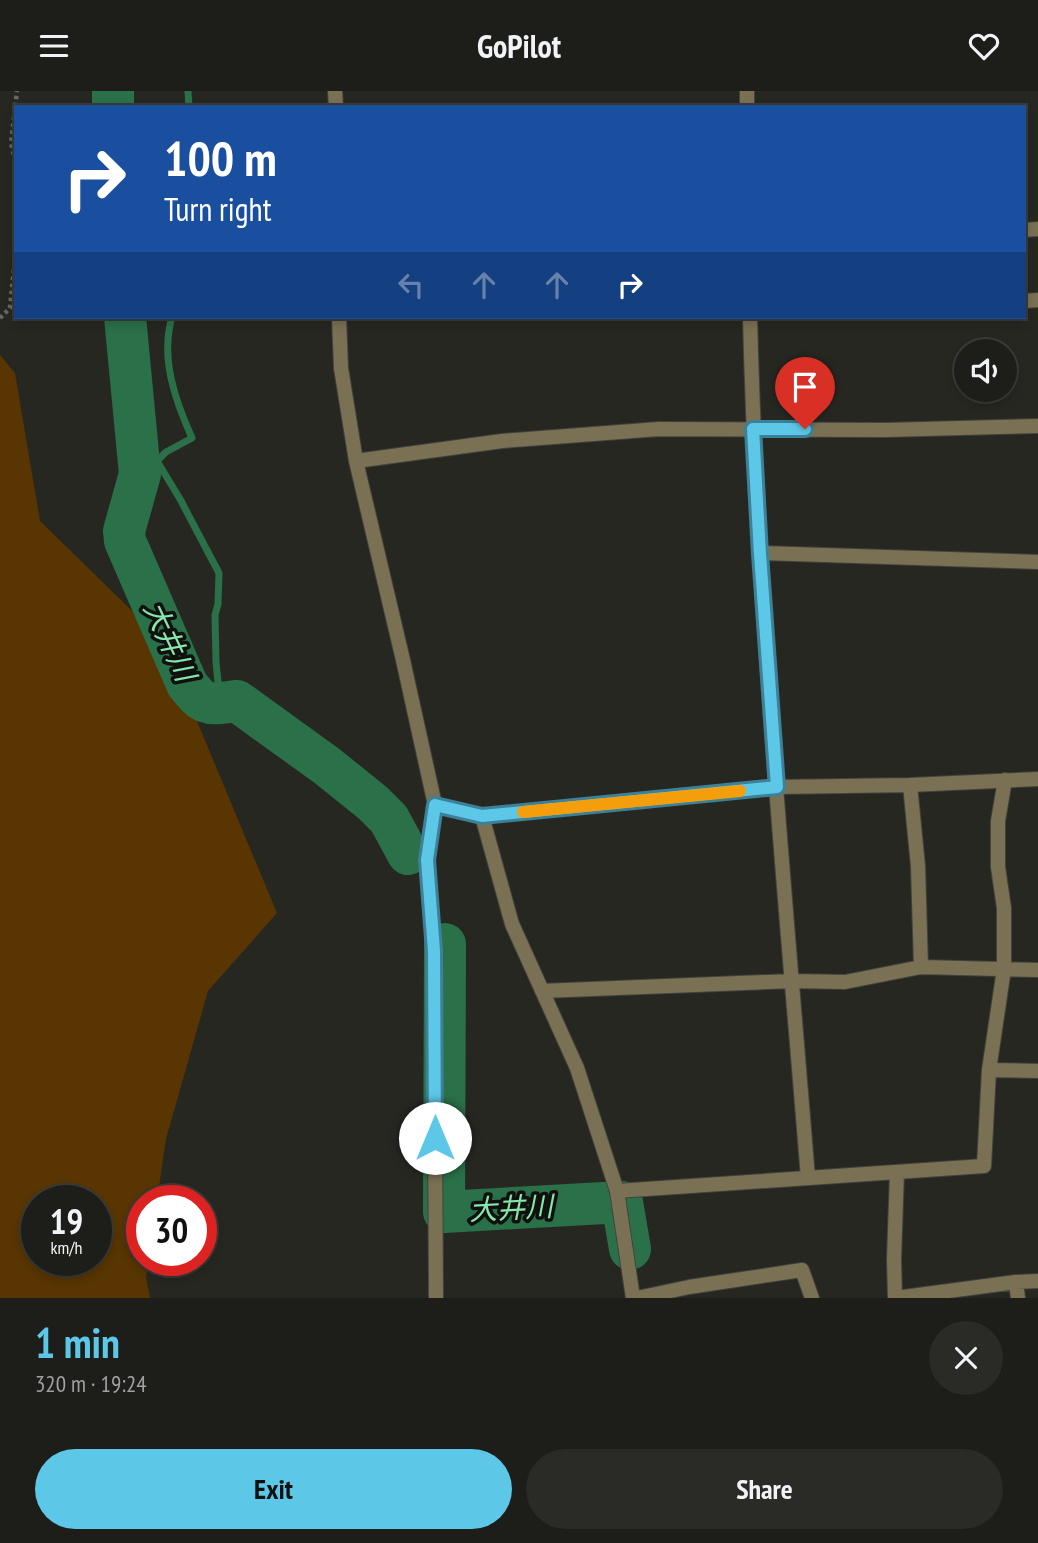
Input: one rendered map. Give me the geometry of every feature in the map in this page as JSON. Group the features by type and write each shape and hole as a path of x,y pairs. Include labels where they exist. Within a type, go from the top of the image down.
{"street":[{"path":"338,319 341,368 356,461 435,805 427,860 434,951 436,1298"},
{"path":"750,319 760,554 808,1178"},
{"path":"356,461 502,441 659,429 885,430 1038,426"},
{"path":"760,554 1038,562"},
{"path":"435,805 482,816 777,787 1038,779"},
{"path":"617,1191 984,1166 989,1070 1004,969 1004,908 998,867 998,821 1005,780"},
{"path":"910,785 918,866 922,967"},
{"path":"482,816 512,924 577,1068 617,1191 635,1298 802,1270 812,1298"},
{"path":"542,992 792,981 845,982 922,967 1038,970"},
{"path":"989,1070 1038,1071"},
{"path":"897,1172 894,1259 896,1298 1038,1281"},
{"path":"1016,1282 1018,1298"}],"path":[{"path":"14,117 11,143 14,156"},
{"path":"0,318 10,308 14,268"}],"shaded area":[{"path":"0,355 15,373 40,521 164,642 277,913 208,991 166,1139 159,1185 126,1185 126,1276 146,1276 150,1298 0,1298"}],"waterway":[{"name":"大井川","path":"113,91 113,105"},
{"path":"188,91 189,105"},
{"name":"大井川","path":"125,319 140,474 124,531 125,541 187,684 198,697 208,703 237,701 327,766 389,819 408,854"},
{"path":"172,319 168,348 171,379 192,438 166,452 157,461 219,573 215,615 220,702"},
{"name":"大井川","path":"445,944 444,1212 622,1202 630,1249"}],"slow traffic":[{"path":"523,812 740,791"}],"route":[{"path":"435,1138 434,951 427,860 435,805 482,816 777,787 753,429 805,429"}]}
